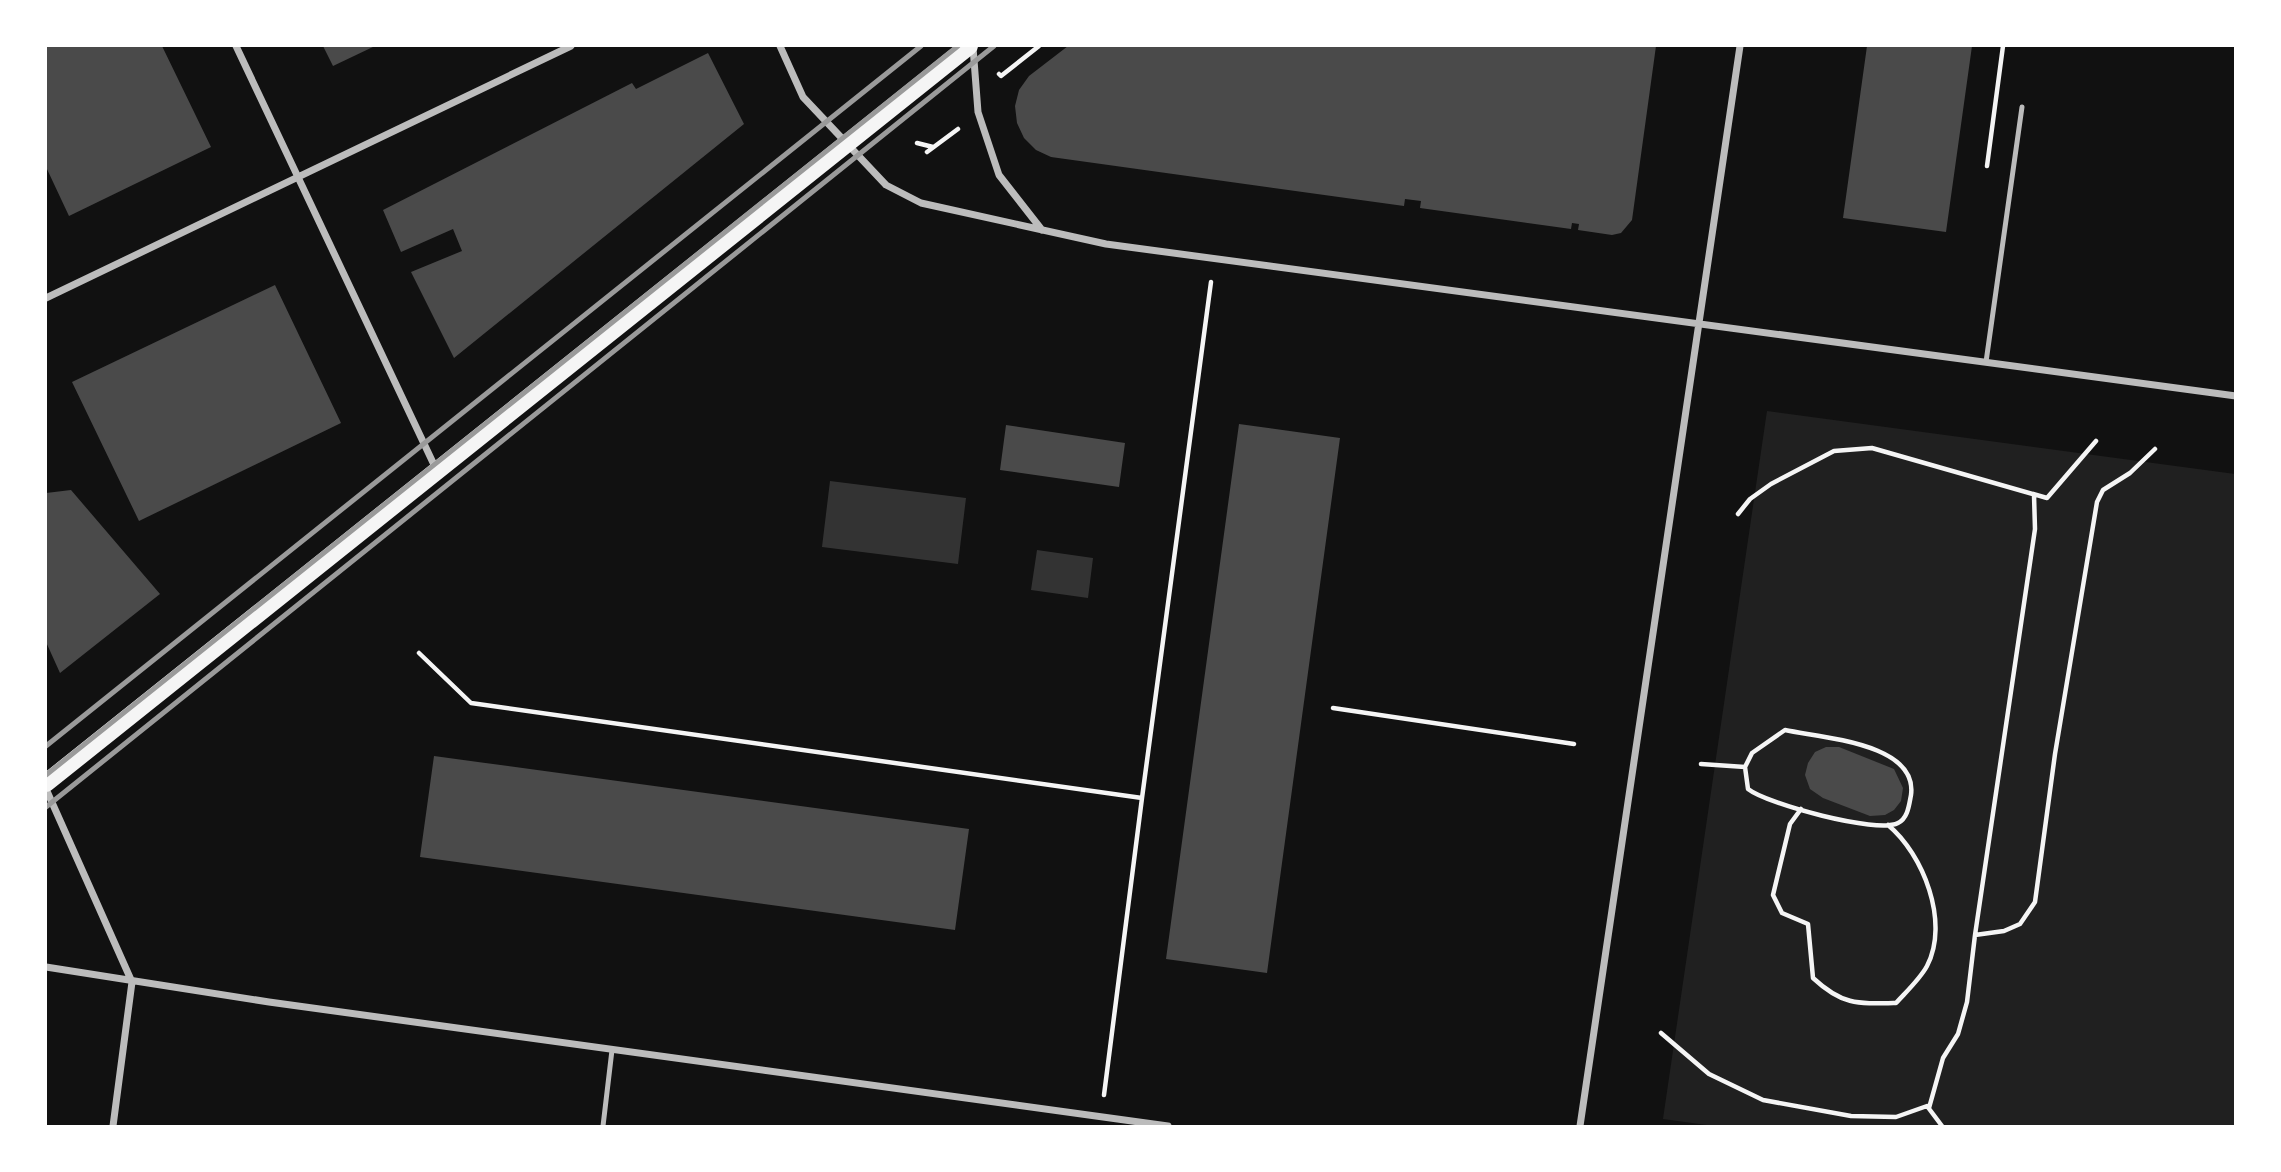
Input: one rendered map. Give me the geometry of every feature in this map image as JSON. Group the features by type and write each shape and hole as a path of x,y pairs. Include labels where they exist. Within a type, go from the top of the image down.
{"main road":[{"path":"46,783 846,142 971,46"}],"street":[{"path":"236,46 437,470"},
{"path":"46,298 571,46"},
{"path":"780,46 803,97 886,185 920,203 1106,244 2235,396"},
{"path":"971,46 978,112 999,176 1043,231"},
{"path":"1580,1126 1740,46"},
{"path":"46,789 132,982 113,1126"},
{"path":"46,967 132,982 1168,1126"}],"lane":[{"path":"1986,362 2022,107"},
{"path":"603,1126 612,1050"}],"path":[{"path":"1001,76 1039,46"},
{"path":"927,152 962,127"},
{"path":"917,143 933,147"},
{"path":"1101,1117 1214,259"},
{"path":"1738,514 1750,499 1771,484 1834,451 1872,448 2047,498 2096,441"},
{"path":"1975,934 2004,931 2021,924 2035,902 2055,754 2097,502 2102,490 2130,473 2155,449"},
{"path":"1929,1108 1943,1058 1958,1034 1967,1002 2035,529 2034,495"},
{"path":"419,653 471,703 1142,798"},
{"path":"1333,708 1574,744"},
{"path":"1785,730 1881,750 1906,768 1912,786 1908,812 1898,823 1877,826 1801,809 1782,807 1758,797 1748,789 1745,766 1752,753 1785,730"},
{"path":"1701,764 1745,766"},
{"path":"1801,809 1790,824 1773,895 1782,913 1808,924 1813,978 1833,996 1844,1000 1896,1003 1927,966 1934,940 1934,914 1927,881 1919,862 1888,825"},
{"path":"1661,1033 1709,1074 1763,1100 1851,1116 1896,1117 1929,1108"},
{"path":"1929,1108 1942,1126"}],"shaded area":[{"path":"1767,411 2235,474 2235,1126 1714,1126 1663,1119"},
{"path":"830,481 966,498 958,564 822,547"},
{"path":"1037,550 1093,558 1088,598 1031,590"}],"building":[{"path":"46,46 162,46 211,147 69,216 46,167"},
{"path":"323,46 375,46 333,66"},
{"path":"1068,46 1656,46 1632,220 1621,233 1612,235 1578,230 1579,224 1572,223 1571,229 1420,208 1421,201 1405,199 1404,206 1051,157 1036,150 1024,138 1017,123 1015,106 1019,90 1029,76"},
{"path":"1867,46 1972,46 1946,232 1843,218"},
{"path":"708,53 744,124 454,358 411,272 462,251 453,229 401,252 383,210 632,83 636,89"},
{"path":"275,285 341,423 139,521 72,382"},
{"path":"1239,424 1340,438 1267,973 1166,959"},
{"path":"1006,425 1125,443 1119,487 1000,470"},
{"path":"71,490 160,594 60,673 46,642 46,493"},
{"path":"1826,747 1839,747 1894,769 1903,788 1901,801 1894,810 1885,815 1870,816 1823,798 1810,789 1805,775 1808,763 1815,752"},
{"path":"434,756 969,829 955,930 420,857"}],"railway":[{"path":"46,746 921,46"},
{"path":"46,775 958,46"},
{"path":"46,807 994,46"}]}
